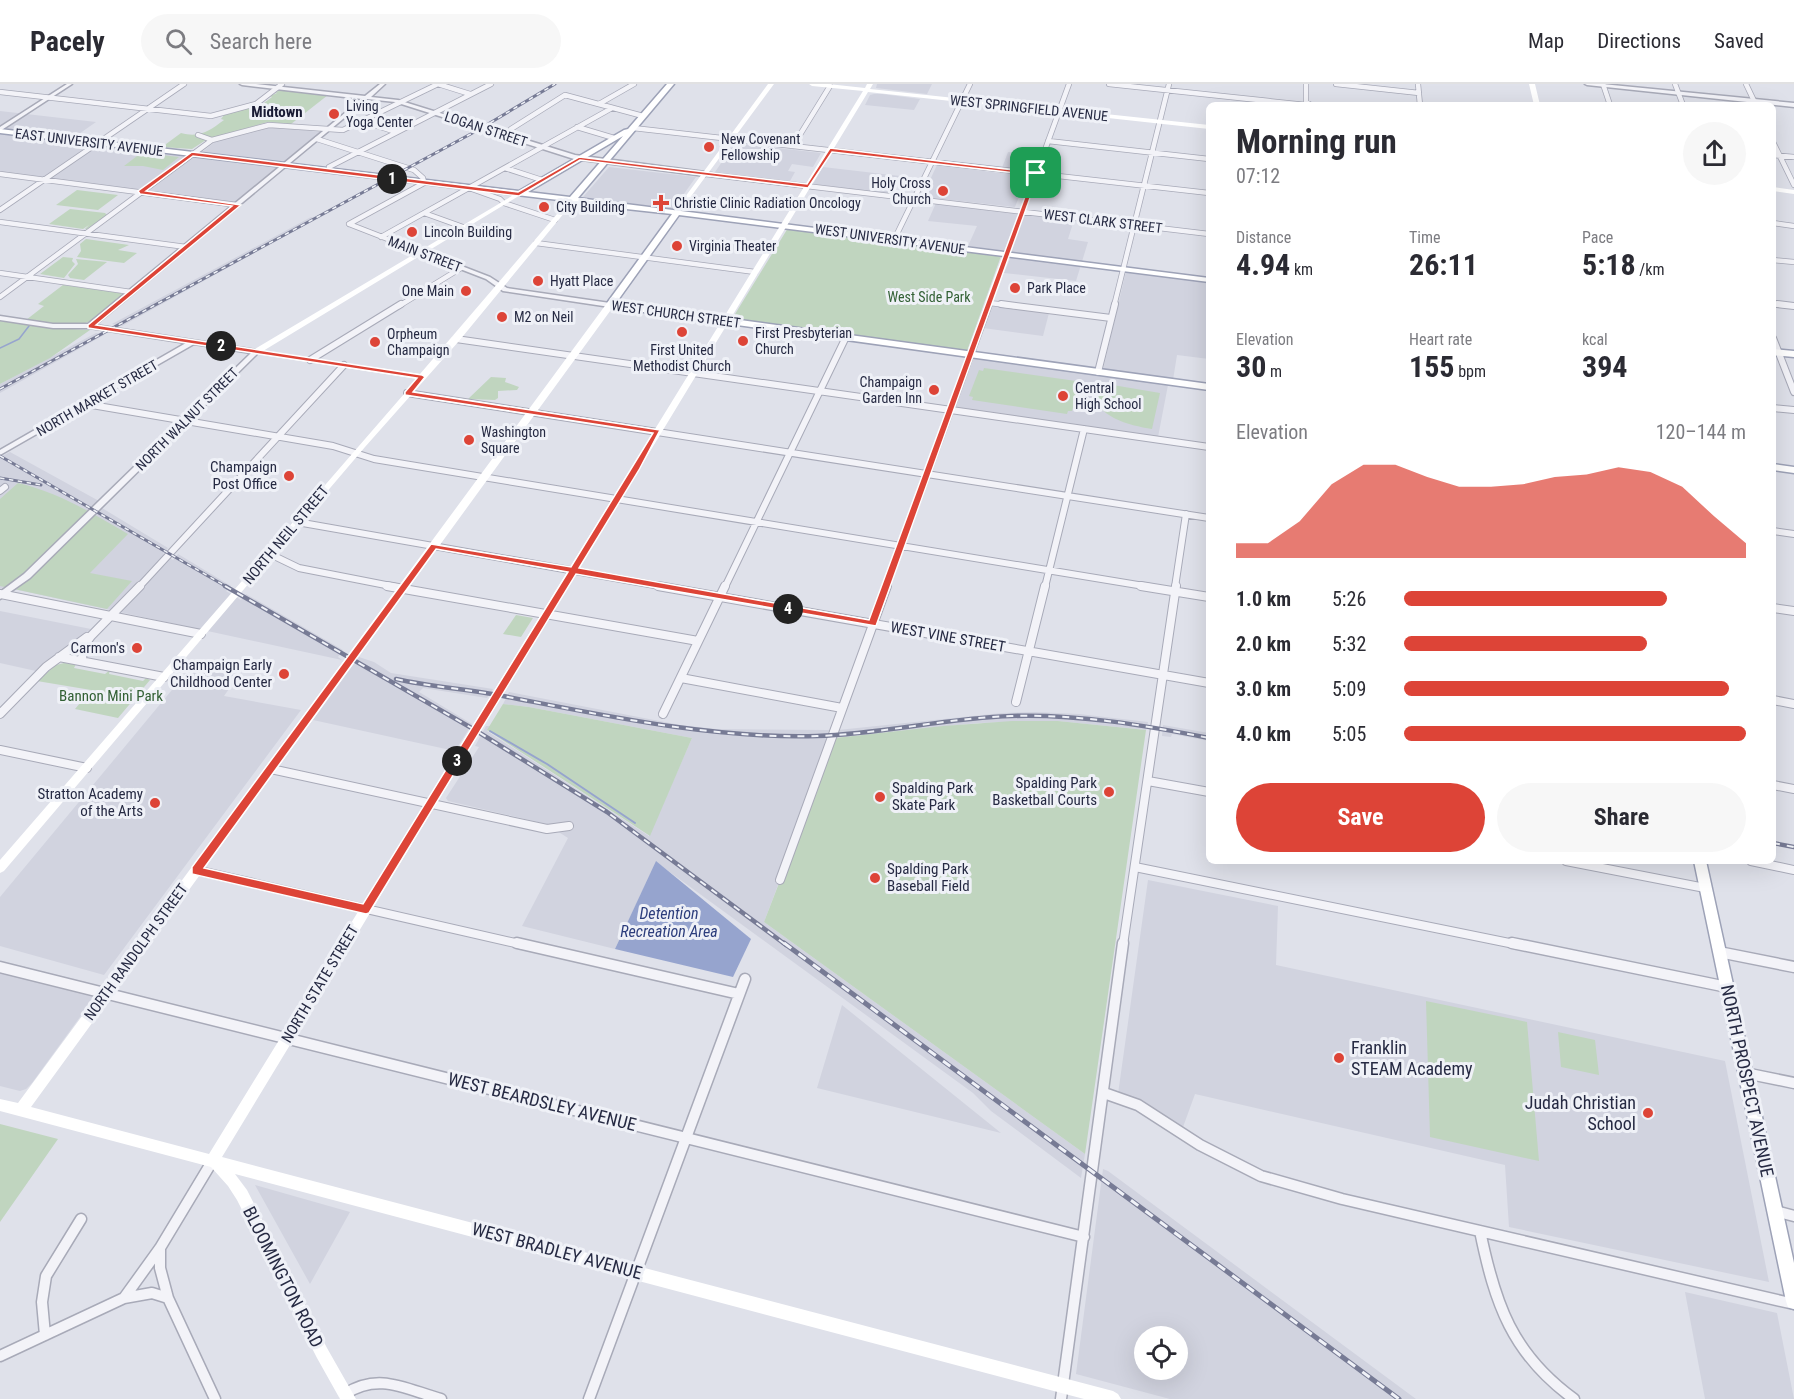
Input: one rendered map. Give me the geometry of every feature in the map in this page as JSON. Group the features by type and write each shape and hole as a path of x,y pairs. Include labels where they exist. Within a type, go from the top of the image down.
{"main road":[{"path":"571,201 671,84"},
{"path":"676,213 771,84"},
{"name":"WEST SPRINGFIELD AVENUE","path":"812,84 868,87 962,100 1206,127"},
{"path":"1533,84 1536,102"},
{"name":"NORTH STATE STREET","path":"213,1160 868,87"},
{"path":"519,194 633,128"},
{"name":"EAST UNIVERSITY AVENUE","path":"0,130 571,201"},
{"path":"1776,189 1794,192"},
{"name":"NORTH WALNUT STREET","path":"256,351 519,194"},
{"name":"WEST UNIVERSITY AVENUE","path":"571,201 784,225 1206,280"},
{"name":"NORTH NEIL STREET","path":"0,868 407,393 456,339 571,201"},
{"name":"NORTH RANDOLPH STREET","path":"21,1110 676,213"},
{"name":"WEST CHURCH STREET","path":"610,305 1206,387"},
{"path":"256,351 422,377"},
{"path":"1776,352 1794,354"},
{"path":"1776,467 1794,470"},
{"name":"NORTH PROSPECT AVENUE","path":"1701,864 1794,1303"},
{"name":"WEST BRADLEY AVENUE","path":"0,1105 637,1272 1062,1392 1113,1399"},
{"name":"BLOOMINGTON ROAD","path":"213,1160 233,1181 242,1195 346,1397"}],"street":[{"path":"0,130 70,84"},
{"path":"0,210 184,84"},
{"name":"LOGAN STREET","path":"242,84 280,86 318,93 401,102 579,159 604,162"},
{"path":"90,326 383,84"},
{"path":"0,297 212,140 270,125 344,130 438,84 470,94"},
{"path":"329,167 491,84"},
{"path":"599,104 634,84"},
{"path":"894,240 970,84"},
{"path":"780,880 949,409 1069,84"},
{"path":"1109,84 1278,102"},
{"path":"1098,372 1169,84"},
{"path":"1306,84 1306,102"},
{"path":"1336,84 1419,93"},
{"path":"1418,84 1420,102"},
{"path":"1587,84 1747,102"},
{"path":"1675,84 1682,102"},
{"path":"1746,84 1755,102"},
{"path":"1604,85 1609,102"},
{"path":"0,92 206,116 256,104 280,86"},
{"path":"793,146 830,86"},
{"path":"511,129 565,95 643,116"},
{"path":"1776,104 1794,105"},
{"path":"381,237 612,108"},
{"path":"362,121 396,132"},
{"path":"577,127 614,138"},
{"path":"633,128 1206,193"},
{"path":"198,135 212,140"},
{"path":"317,139 405,171 416,172 421,182"},
{"path":"1048,141 1206,159"},
{"path":"1776,155 1794,157"},
{"path":"1776,155 1794,185"},
{"name":"WEST CLARK STREET","path":"604,162 1206,234"},
{"path":"505,168 542,180"},
{"path":"0,174 237,205"},
{"name":"MAIN STREET","path":"421,182 349,225 488,278 500,286"},
{"path":"469,188 500,199 504,203 555,220"},
{"path":"424,213 463,227"},
{"path":"0,222 186,247"},
{"path":"1776,223 1794,226"},
{"path":"536,243 755,272"},
{"path":"1776,260 1794,262"},
{"path":"310,360 461,268"},
{"path":"0,273 131,292"},
{"name":"WEST CHURCH STREET","path":"500,286 513,292 610,305"},
{"path":"990,303 1111,318"},
{"path":"1776,304 1794,306"},
{"path":"0,318 53,326 90,326 256,351"},
{"path":"663,714 846,337"},
{"path":"456,339 1206,447"},
{"name":"NORTH MARKET STREET","path":"0,453 193,342"},
{"name":"NORTH WALNUT STREET","path":"1,595 27,576 256,351"},
{"path":"1776,352 1794,392"},
{"path":"0,714 59,657 112,616 345,365"},
{"path":"407,393 1206,517"},
{"path":"86,404 333,446 355,454 484,477 1206,596"},
{"path":"1776,408 1794,410"},
{"path":"1016,702 1084,429"},
{"path":"1062,1392 1186,514"},
{"name":"WEST VINE STREET","path":"297,522 872,624 1029,655 1206,683"},
{"path":"1776,531 1794,534"},
{"path":"270,554 299,568 344,578 698,641"},
{"path":"1,595 201,634"},
{"path":"1776,609 1793,613"},
{"path":"82,661 81,651 91,634"},
{"path":"59,657 164,677"},
{"path":"681,678 842,708"},
{"path":"1776,701 1794,704"},
{"path":"0,750 87,768"},
{"path":"270,769 548,829 569,826"},
{"path":"1148,781 1206,791"},
{"path":"1776,786 1794,789"},
{"path":"1581,864 1705,888"},
{"path":"1765,864 1794,870"},
{"path":"1135,867 1727,987"},
{"path":"196,870 739,994"},
{"path":"1719,952 1794,967"},
{"name":"WEST BEARDSLEY AVENUE","path":"0,967 1084,1237"},
{"path":"589,1399 745,979"},
{"path":"1745,1073 1794,1083"},
{"path":"1104,1093 1138,1105 1200,1145 1261,1176 1480,1231 1794,1303"},
{"path":"124,1298 160,1248 213,1160"},
{"path":"1775,1211 1794,1216"},
{"path":"45,1335 42,1302 46,1276 81,1220"},
{"path":"1480,1231 1494,1296 1516,1340 1543,1375 1574,1399"},
{"path":"160,1248 160,1268 168,1298 215,1399"},
{"path":"0,1356 124,1298 145,1293 168,1298"},
{"path":"346,1397 359,1384 378,1381 441,1399"}],"shaded area":[{"path":"877,84 932,84 927,94 876,88"},
{"path":"870,95 920,99 914,110 865,105"},
{"path":"0,111 96,122 76,136 100,139 92,145 194,158 215,142 246,131 277,127 320,132 235,203 0,173"},
{"path":"735,143 821,153 813,167 792,164 788,171 795,172 790,181 715,172"},
{"name":"Holy Cross Church","path":"1008,152 1035,155 1015,207 922,197 937,165 1000,173"},
{"path":"609,167 696,177 673,209 583,197"},
{"path":"823,167 900,176 891,194 813,184"},
{"path":"936,203 1074,220 1068,239 1088,242 1076,281 1004,273 1013,252 968,246 977,226 928,221"},
{"path":"311,217 316,219 122,326 112,324"},
{"name":"Central High School","path":"1126,271 1206,282 1206,359 1177,355 1173,380 1103,370"},
{"path":"992,306 1049,313 1043,336 983,328"},
{"path":"96,333 104,335 0,393 0,384"},
{"name":"Central High School","path":"974,358 1168,385 1158,437 955,407"},
{"path":"10,452 99,501 89,511 95,515 102,508 168,548 163,554 173,560 178,554 231,586 226,591 241,600 246,594 343,650 338,657 342,660 4,587 0,589 0,457"},
{"path":"0,611 91,629 36,671 0,663"},
{"path":"359,657 374,662 391,673 493,689 487,698 423,688 419,692 472,724 455,751 313,720"},
{"name":"Stratton Academy of the Arts","path":"191,667 238,676 224,696 301,710 104,975 0,946 0,897"},
{"path":"509,692 680,725 716,729 829,730 798,832 764,922 1085,1154 1081,1178 991,1111 973,1093 656,862 615,949 522,926 568,838 546,824 448,801 446,798 479,747 475,746 486,726 490,726 487,731 649,836 692,738 503,704"},
{"path":"1002,713 1079,714 1148,722 1146,730 1058,721 978,723 835,738 838,730"},
{"path":"1163,725 1206,732 1206,740 1172,734 1171,737 1162,736"},
{"name":"Franklin STEAM Academy","path":"1148,880 1278,906 1276,965 1725,1061 1769,1282 1509,1227 1505,1165 1195,1094 1183,1127 1118,1094"},
{"path":"0,971 96,995 32,1083 20,1091 0,1086"},
{"path":"842,1005 1001,1133 817,1088"},
{"path":"1103,1169 1416,1399 1170,1399 1076,1374"},
{"path":"255,1185 350,1212 310,1284"},
{"path":"1685,1292 1777,1313 1794,1399 1705,1399"}],"green space":[{"path":"282,90 328,95 291,124 268,122 206,140 192,149 162,147 181,133 194,135 209,130 224,120 221,119 224,115 264,103 272,97 270,96 277,93 275,92"},
{"path":"141,153 179,157 163,170 143,166 124,166"},
{"path":"77,190 118,195 98,210 56,205"},
{"path":"70,209 107,215 87,229 85,229 89,225 83,229 49,224"},
{"name":"West Side Park","path":"788,228 827,235 1001,256 967,351 732,319"},
{"path":"86,239 129,245 118,250 137,253 124,263 77,257 81,251 80,244"},
{"path":"63,257 73,258 72,261 75,264 64,278 40,274"},
{"path":"76,259 107,262 84,280 70,278 68,275 78,264"},
{"path":"63,285 121,293 122,295 97,317 81,324 57,325 26,320 44,306 38,304"},
{"path":"0,321 90,330 50,358 0,384"},
{"path":"984,368 1076,381 1075,384 1079,385 1072,411 1068,411 1067,414 972,400 973,397 969,396 979,370 983,371"},
{"path":"491,377 506,378 505,382 519,387 517,390 498,391 498,398 495,400 468,399"},
{"path":"1095,382 1160,393 1152,429 1131,425 1103,410 1097,403 1094,393"},
{"path":"18,483 61,498 128,534 90,573 132,581 107,609 0,586 0,499"},
{"path":"516,615 533,618 521,637 503,634"},
{"name":"Bannon Mini Park","path":"76,664 74,668 105,674 110,670 109,674 143,681 146,678 150,680 118,718 75,709 91,690 37,681 56,665"},
{"path":"503,704 692,738 650,836 487,730"},
{"path":"1012,721 1058,721 1146,730 1085,1154 764,922 835,738"},
{"path":"1426,1001 1527,1022 1539,1161 1430,1137"},
{"path":"1558,1032 1595,1040 1599,1075 1561,1067"},
{"path":"0,1124 58,1139 0,1222"}],"water":[{"name":"Detention Recreation Area","path":"656,861 751,939 733,977 615,949"}],"waterway":[{"path":"0,348 19,339 29,326"},
{"path":"490,731 547,764 635,823"}],"railway":[{"path":"0,389 478,130 555,84"},
{"path":"0,456 227,587"},
{"path":"0,478 41,485"},
{"path":"225,586 475,730 607,812 786,945"},
{"path":"396,679 660,725 738,734 841,735 987,717 1036,716 1111,721 1206,737"},
{"path":"1776,844 1794,847"},
{"path":"784,943 1399,1399"}],"place":[{"name":"Living Yoga Center","path":"334,114"},
{"name":"New Covenant Fellowship","path":"709,147"},
{"name":"Holy Cross Church","path":"943,191"},
{"name":"Christie Clinic Radiation Oncology","path":"661,203"},
{"name":"City Building","path":"544,207"},
{"name":"Lincoln Building","path":"412,232"},
{"name":"Virginia Theater","path":"677,246"},
{"name":"Hyatt Place","path":"538,281"},
{"name":"Park Place","path":"1015,288"},
{"name":"One Main","path":"466,291"},
{"name":"M2 on Neil","path":"502,317"},
{"name":"First United Methodist Church","path":"682,332"},
{"name":"First Presbyterian Church","path":"743,341"},
{"name":"Orpheum Champaign","path":"375,342"},
{"name":"Champaign Garden Inn","path":"934,390"},
{"name":"Central High School","path":"1063,396"},
{"name":"Washington Square","path":"469,440"},
{"name":"Champaign Post Office","path":"289,476"},
{"name":"Carmon's","path":"137,648"},
{"name":"Champaign Early Childhood Center","path":"284,674"},
{"name":"Spalding Park Basketball Courts","path":"1109,792"},
{"name":"Spalding Park Skate Park","path":"880,797"},
{"name":"Stratton Academy of the Arts","path":"155,803"},
{"name":"Spalding Park Baseball Field","path":"875,878"},
{"name":"Franklin STEAM Academy","path":"1339,1058"},
{"name":"Judah Christian School","path":"1648,1113"}],"district":[{"name":"Midtown","path":"277,112"}],"route":[{"path":"1036,173 830,150 808,186 579,159 519,194 192,154 140,192 237,205 90,326 422,377 407,393 657,432 635,470 573,570 549,609 366,910 196,870 434,546 573,570 710,596 872,624 1036,173"}]}
